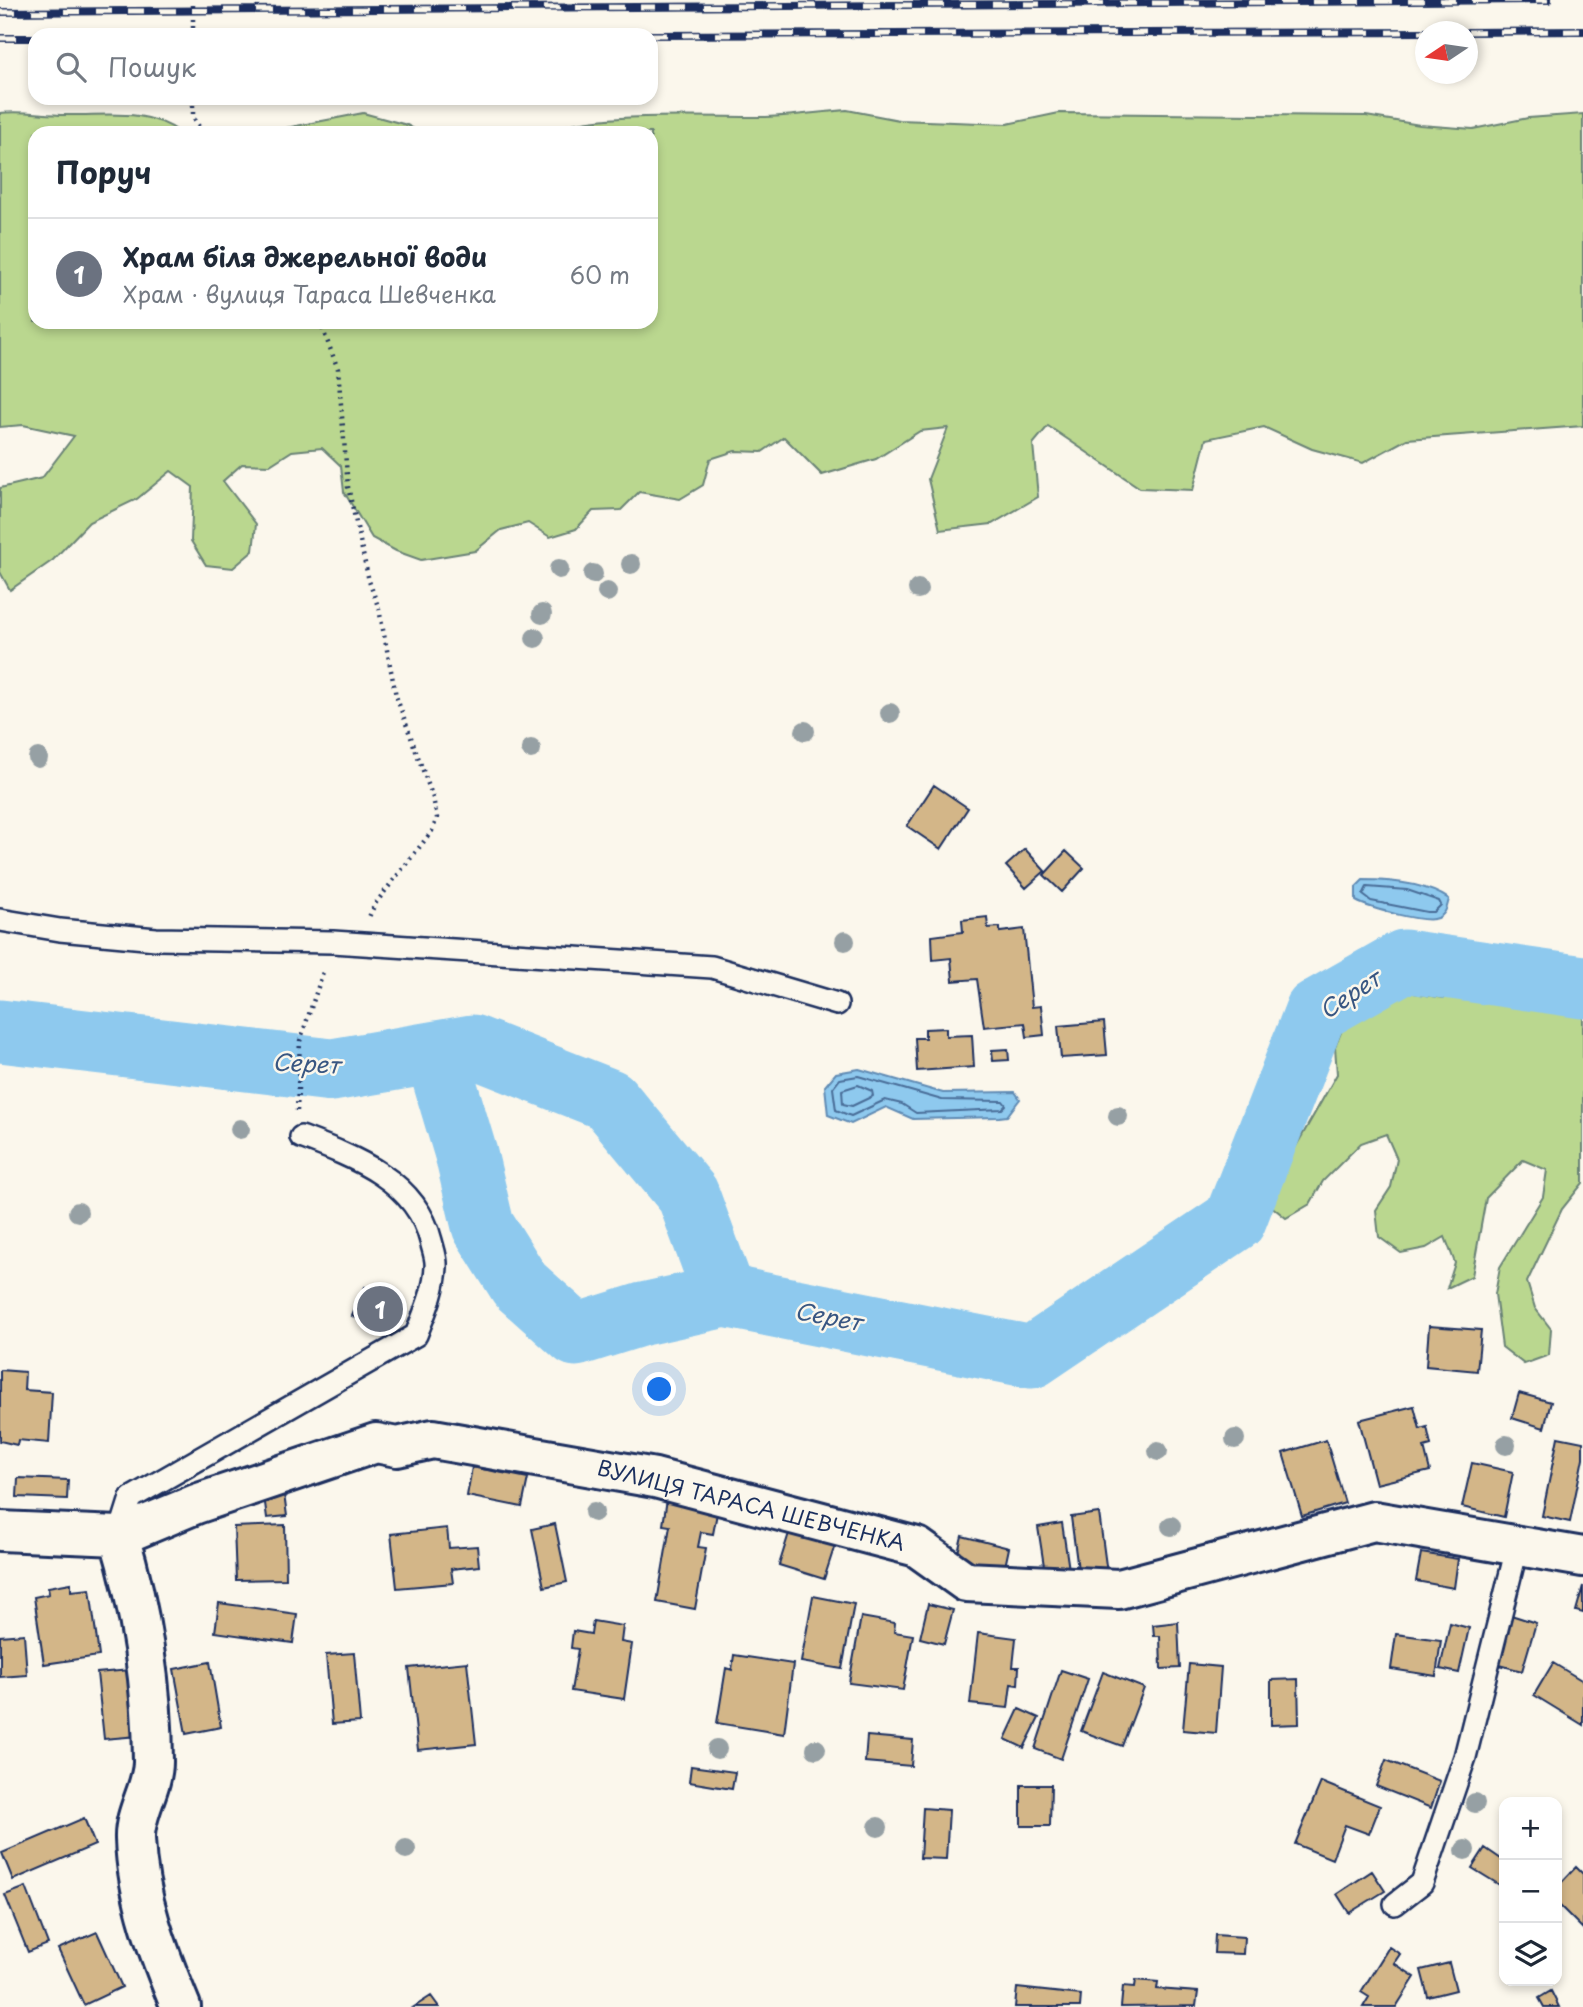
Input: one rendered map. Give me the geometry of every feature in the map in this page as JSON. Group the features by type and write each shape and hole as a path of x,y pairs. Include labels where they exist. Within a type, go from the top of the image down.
{"street":[{"name":"ВУЛИЦЯ ТАРАСА ШЕВЧЕНКА","path":"0,1531 119,1536 196,1504 376,1443 397,1447 432,1439 655,1478 917,1547 966,1582 1119,1589 1374,1521 1583,1557"},
{"path":"119,1536 131,1575 145,1664 153,1764 135,1836 136,1849 145,1910 181,2007"}],"lane":[{"path":"0,920 60,930 156,939 333,942 712,967 837,1003"},
{"path":"119,1536 131,1498 416,1335 429,1302 437,1266 426,1222 401,1189 372,1166 301,1137"},
{"path":"1395,1904 1422,1883 1465,1757 1518,1544"}],"path":[{"path":"193,0 193,28"},
{"path":"193,105 193,117 199,126"},
{"path":"296,1110 300,1041 333,942 364,929 375,904 432,831 437,818 433,798 396,696 379,609 369,581 348,487 338,369 323,329"}],"green space":[{"path":"847,110 899,120 1007,124 1059,113 1366,116 1420,125 1473,129 1528,118 1583,114 1583,426 1407,439 1363,463 1312,449 1264,427 1206,439 1193,490 1140,488 1048,426 1033,444 1038,497 992,524 940,530 928,479 948,428 920,431 876,459 822,475 784,437 762,452 735,451 710,459 703,485 680,499 639,492 621,510 593,511 576,529 550,537 528,523 501,530 475,551 421,560 372,538 344,492 341,466 322,448 292,451 270,465 242,464 223,481 256,524 253,551 233,568 206,565 191,541 193,487 171,471 137,499 89,522 53,560 10,590 0,572 0,488 42,478 74,436 23,425 0,427 0,113 140,116 170,126 28,126 28,329 658,329 658,126 564,126 619,118 766,117"},
{"path":"363,113 409,126 296,126"},
{"path":"1495,981 1548,981 1583,999 1583,1183 1562,1209 1527,1282 1535,1308 1551,1329 1549,1355 1524,1364 1502,1347 1495,1294 1500,1267 1543,1197 1547,1170 1523,1160 1486,1198 1472,1276 1447,1288 1455,1263 1445,1237 1426,1248 1401,1253 1379,1237 1376,1210 1391,1187 1397,1159 1386,1134 1361,1143 1323,1181 1310,1204 1286,1218 1265,1201 1337,1074 1335,1047 1346,1020 1362,997 1389,989 1444,998"}],"water":[{"path":"1363,880 1397,882 1430,889 1449,899 1447,907 1438,918 1422,919 1372,907 1356,901 1356,887"},
{"path":"859,1069 943,1093 1015,1092 1020,1099 1007,1116 913,1119 886,1107 851,1124 828,1115 825,1086 836,1073"}],"building":[{"path":"934,785 968,808 941,849 907,826"},
{"path":"1025,849 1045,871 1026,888 1006,866"},
{"path":"1066,851 1084,868 1062,892 1044,875"},
{"path":"987,917 988,928 1000,927 1000,932 1024,929 1032,1007 1041,1006 1044,1035 1027,1037 1025,1023 984,1027 977,979 953,981 951,958 933,960 932,936 963,932 962,920"},
{"path":"1104,1022 1107,1055 1061,1058 1058,1026"},
{"path":"946,1028 946,1036 972,1035 974,1067 917,1071 915,1038 925,1038 925,1029"},
{"path":"1008,1049 1009,1060 993,1061 992,1050"},
{"path":"365,1287 400,1303 386,1332 352,1316"},
{"path":"1429,1326 1481,1330 1477,1371 1426,1366"},
{"path":"0,1370 25,1372 24,1390 52,1392 49,1443 18,1440 17,1445 0,1441"},
{"path":"1519,1393 1551,1402 1544,1428 1512,1418"},
{"path":"1414,1406 1420,1429 1427,1427 1431,1445 1424,1447 1430,1471 1376,1484 1359,1420"},
{"path":"1558,1437 1583,1442 1583,1458 1570,1522 1542,1516"},
{"path":"1326,1440 1345,1503 1302,1516 1283,1453"},
{"path":"1472,1463 1513,1472 1504,1517 1462,1507"},
{"path":"472,1467 528,1478 522,1507 467,1496"},
{"path":"18,1478 68,1480 67,1499 17,1497"},
{"path":"284,1494 287,1516 267,1518 264,1496"},
{"path":"667,1499 718,1508 713,1534 701,1532 698,1547 706,1548 695,1609 657,1602 670,1526 663,1525"},
{"path":"1099,1513 1107,1573 1079,1577 1071,1517"},
{"path":"1062,1523 1070,1576 1046,1579 1038,1527"},
{"path":"555,1524 567,1582 544,1587 532,1529"},
{"path":"285,1525 286,1579 236,1580 234,1527"},
{"path":"447,1528 449,1548 477,1546 479,1566 451,1569 453,1583 397,1588 391,1534"},
{"path":"790,1530 835,1545 824,1579 779,1565"},
{"path":"962,1536 1009,1548 1003,1576 955,1565"},
{"path":"1421,1553 1458,1559 1454,1588 1416,1581"},
{"path":"71,1583 71,1591 90,1589 99,1656 44,1664 34,1597 49,1594 48,1587"},
{"path":"1583,1586 1583,1613 1576,1611"},
{"path":"813,1596 854,1604 842,1669 801,1662"},
{"path":"219,1603 297,1614 293,1643 215,1632"},
{"path":"928,1604 953,1610 944,1644 920,1638"},
{"path":"1511,1615 1536,1623 1522,1671 1496,1664"},
{"path":"861,1617 895,1623 894,1632 913,1635 903,1690 849,1683"},
{"path":"593,1621 623,1626 621,1642 632,1644 624,1699 571,1691 578,1649 571,1648 573,1631 591,1634"},
{"path":"1178,1622 1180,1668 1161,1669 1160,1636 1154,1636 1153,1625"},
{"path":"1450,1623 1469,1628 1459,1673 1440,1669"},
{"path":"978,1633 1016,1638 1013,1667 1019,1667 1018,1685 1011,1684 1008,1708 970,1704"},
{"path":"24,1634 27,1675 0,1677 0,1636"},
{"path":"1396,1634 1441,1640 1436,1676 1391,1669"},
{"path":"354,1653 360,1722 332,1724 326,1655"},
{"path":"734,1655 793,1664 784,1734 717,1723 726,1668 732,1670"},
{"path":"210,1662 221,1727 186,1734 174,1669"},
{"path":"467,1662 476,1744 418,1750 409,1668"},
{"path":"1553,1663 1583,1681 1583,1725 1534,1695"},
{"path":"1189,1664 1221,1667 1216,1733 1183,1730"},
{"path":"130,1670 138,1736 104,1739 97,1673"},
{"path":"1061,1670 1088,1679 1061,1759 1035,1749"},
{"path":"1103,1672 1144,1688 1122,1746 1081,1731"},
{"path":"1298,1679 1299,1724 1271,1725 1271,1680"},
{"path":"1019,1709 1039,1718 1024,1748 1005,1739"},
{"path":"867,1736 913,1740 911,1766 865,1762"},
{"path":"1386,1760 1440,1781 1431,1808 1376,1786"},
{"path":"691,1766 735,1772 732,1789 689,1782"},
{"path":"1321,1782 1380,1806 1369,1834 1345,1825 1332,1859 1295,1844"},
{"path":"1021,1785 1051,1785 1050,1826 1021,1826"},
{"path":"923,1808 949,1810 946,1859 920,1858"},
{"path":"84,1818 95,1845 13,1880 2,1853"},
{"path":"1485,1848 1499,1858 1499,1885 1472,1868"},
{"path":"1576,1867 1583,1874 1583,1929 1562,1908 1562,1882"},
{"path":"1372,1871 1385,1891 1349,1913 1337,1894"},
{"path":"26,1887 48,1944 28,1952 5,1895"},
{"path":"97,1932 122,1987 84,2005 58,1949"},
{"path":"1215,1935 1244,1937 1243,1954 1214,1953"},
{"path":"1389,1947 1400,1954 1394,1963 1415,1977 1396,2007 1363,2007 1369,1997 1361,1992"},
{"path":"1449,1963 1456,1990 1428,1997 1421,1970"},
{"path":"1136,1980 1158,1982 1157,1989 1198,1992 1196,2006 1121,2007 1123,1986 1135,1987"},
{"path":"1017,1988 1081,1995 1080,2007 1015,2007"},
{"path":"1551,1991 1559,2007 1544,2007 1539,1998"},
{"path":"431,1996 439,2007 414,2007"}],"waterway":[{"name":"Серет","path":"0,1031 332,1070 472,1046 609,1100 688,1195 725,1296 1032,1357 1235,1220 1316,1011 1404,961 1583,987"},
{"path":"436,1053 466,1154 483,1226 520,1285 576,1335 643,1314 725,1296"}],"railway":[{"path":"0,12 1548,0"},
{"path":"1478,32 1583,31"},
{"path":"658,35 1415,32"},
{"path":"0,38 28,38"}],"place":[{"name":"Храм біля джерельної води","path":"380,1309"}]}
